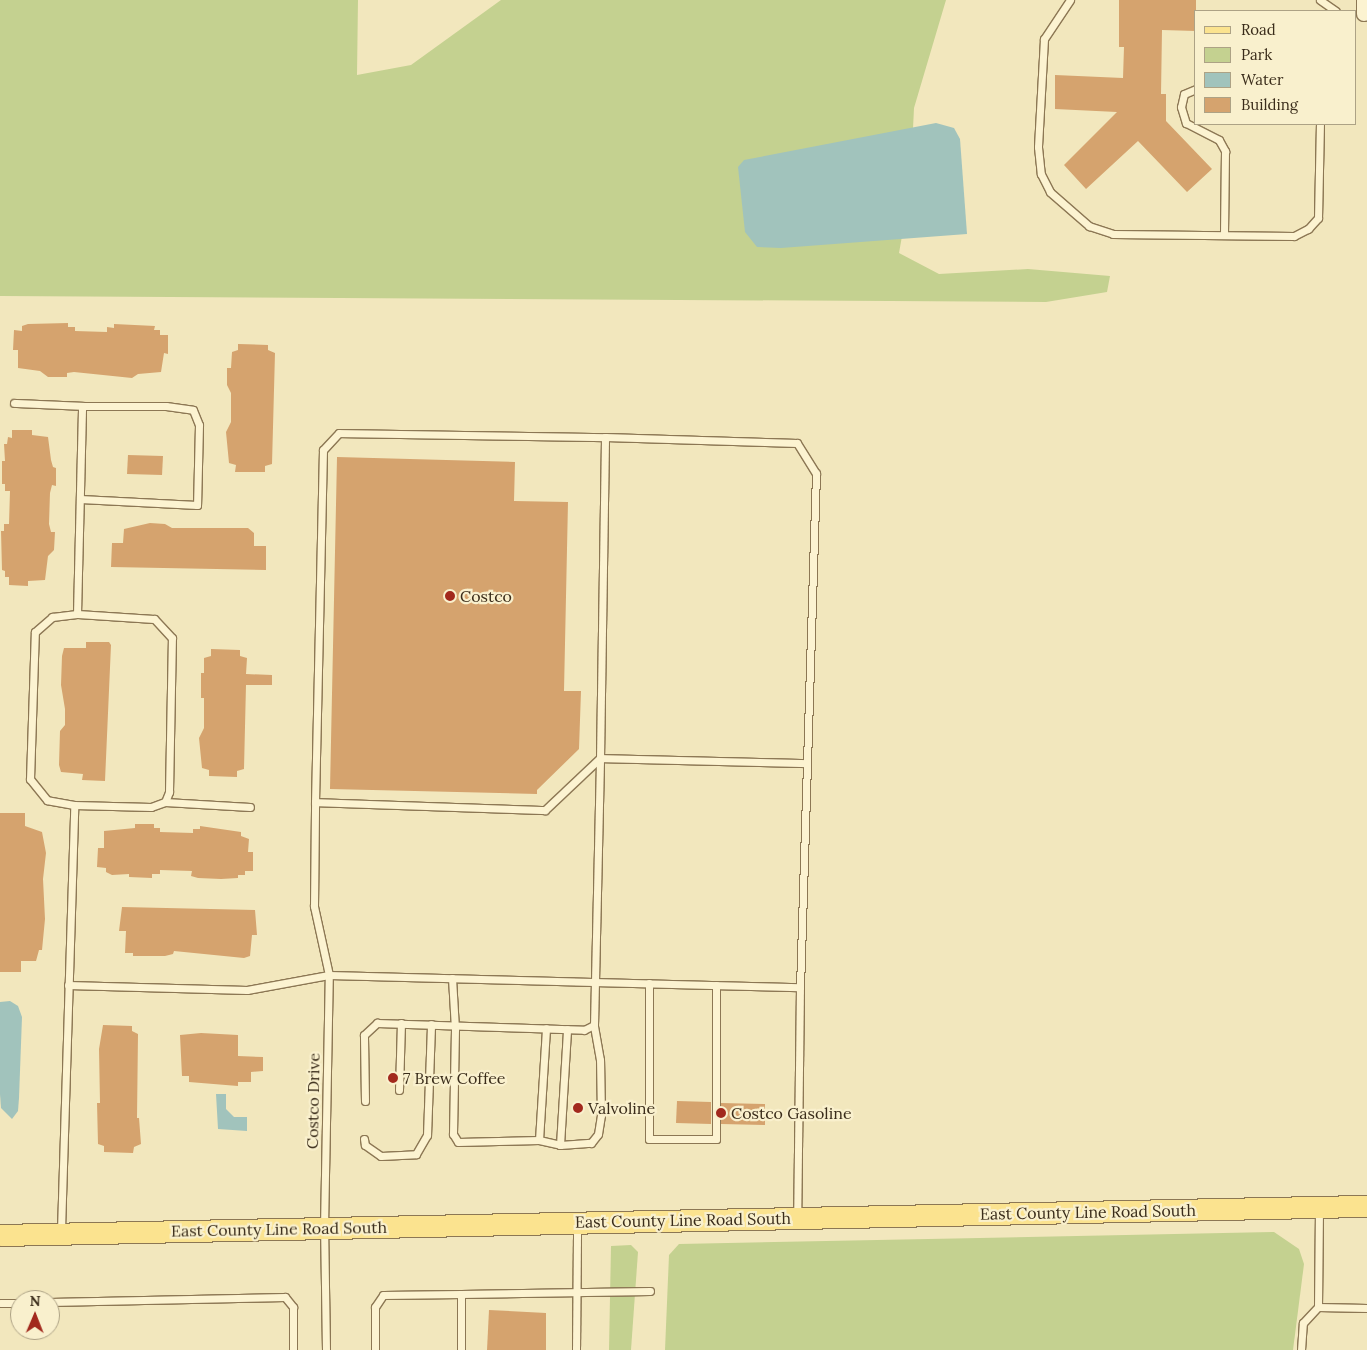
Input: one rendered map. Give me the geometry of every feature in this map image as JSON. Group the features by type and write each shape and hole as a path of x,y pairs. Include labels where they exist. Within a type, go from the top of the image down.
{"main road":[{"name":"East County Line Road South","path":"0,1235 1367,1206"}],"street":[{"path":"1362,14 1364,0"}],"lane":[{"path":"1070,0 1044,39 1038,147 1041,174 1050,192 1089,226 1112,234 1294,236 1308,229 1318,218 1320,125"},
{"path":"1320,0 1335,10"},
{"path":"1194,91 1184,94 1181,107 1186,123 1219,140 1225,151 1224,235"},
{"path":"14,403 82,406 166,406 193,410 200,425 197,505 80,499"},
{"path":"77,614 82,406"},
{"name":"Costco Drive","path":"326,1350 324,1228 329,975 314,906 323,450 339,433 797,442 816,473 807,763"},
{"path":"452,978 454,1024 453,1134 458,1142 539,1140 560,1145 591,1143 598,1134 600,1060 594,1025 605,437"},
{"path":"165,802 169,792 172,638 154,619 77,614 52,617 35,632 30,778 47,800 74,805 151,807 165,802 250,808"},
{"path":"315,802 545,810 600,758 807,763 800,987 797,1217"},
{"path":"61,1233 74,805"},
{"path":"68,985 247,990 329,975 800,987"},
{"path":"649,983 649,1139 716,1139 716,985"},
{"path":"365,1101 364,1035 377,1023 454,1024 584,1030 594,1025"},
{"path":"398,1090 401,1023"},
{"path":"364,1140 365,1145 381,1156 416,1154 420,1148 427,1135 431,1024"},
{"path":"539,1140 546,1028"},
{"path":"560,1145 567,1029"},
{"path":"1301,1350 1303,1323 1318,1307 1318,1207"},
{"path":"576,1350 578,1292 577,1222"},
{"path":"375,1350 375,1307 383,1295 650,1291"},
{"path":"461,1294 461,1350"},
{"path":"60,1302 286,1297 293,1307 293,1350"},
{"path":"1318,1307 1367,1308"}],"green space":[{"path":"0,0 358,0 357,75 411,65 501,0 946,0 914,108 910,191 899,253 939,274 1028,269 1110,276 1107,292 1046,302 0,296"},
{"path":"1274,1232 1299,1249 1304,1264 1293,1350 665,1350 669,1255 679,1244"},
{"path":"631,1245 638,1252 631,1350 609,1350 611,1246"}],"water":[{"path":"936,123 954,128 960,139 967,234 781,248 757,247 745,232 738,167 744,160"},
{"path":"10,1001 18,1006 22,1017 18,1111 12,1119 1,1108 0,1094 0,1002"},
{"path":"216,1094 226,1094 226,1109 234,1117 247,1117 247,1131 218,1129"}],"building":[{"path":"1119,0 1196,0 1194,31 1162,30 1161,94 1166,94 1166,121 1212,169 1187,192 1138,141 1086,189 1064,165 1117,112 1055,109 1055,75 1123,78 1124,47 1119,47"},
{"path":"68,323 68,327 75,327 75,331 107,332 107,327 114,328 114,324 155,326 154,330 160,330 160,335 168,335 168,354 164,353 161,372 138,374 132,378 74,372 67,373 67,377 48,377 40,371 18,368 18,350 13,350 14,330 22,331 22,326 28,324"},
{"path":"238,344 268,345 268,350 275,353 272,464 265,466 265,472 235,472 236,465 229,463 226,432 231,422 231,393 227,385 227,368 231,368 232,352 238,350"},
{"path":"12,430 32,430 32,435 48,437 51,460 53,467 56,468 56,486 52,485 50,493 49,524 51,532 55,532 54,550 48,556 45,580 28,581 28,586 9,585 9,577 5,577 5,571 2,570 1,531 4,531 4,524 9,524 10,491 5,491 5,484 2,484 2,461 5,461 4,444 7,444 8,437 12,438"},
{"path":"128,455 163,456 162,475 127,474"},
{"name":"Costco","path":"337,457 515,462 514,501 568,502 564,691 581,691 579,749 537,790 537,794 330,789"},
{"path":"150,523 165,524 172,528 248,528 254,533 254,546 266,546 266,570 111,567 112,543 123,543 124,529"},
{"path":"86,642 109,642 111,645 105,781 82,780 83,774 61,772 59,765 60,731 65,725 65,709 61,685 62,656 64,648 86,648"},
{"path":"211,649 240,650 240,656 247,658 246,674 272,675 272,685 246,685 244,769 237,771 237,777 209,776 209,770 202,768 199,738 204,728 204,698 201,698 201,673 204,673 204,658 211,656"},
{"path":"0,813 25,813 25,826 42,832 46,853 43,879 45,919 42,950 39,950 36,961 21,961 21,972 0,972"},
{"path":"135,824 154,824 154,828 160,828 160,832 193,833 193,829 200,829 200,826 241,832 241,836 249,839 248,852 253,852 253,871 245,871 245,875 238,875 238,878 221,879 198,878 191,876 192,871 160,870 160,874 152,874 152,878 129,877 129,874 112,875 106,872 106,868 97,867 98,848 104,848 104,831 135,828"},
{"path":"122,907 255,910 257,935 252,935 250,956 244,958 174,951 173,954 165,956 133,956 133,953 125,953 126,931 119,931"},
{"path":"103,1025 132,1026 132,1031 138,1034 137,1118 139,1118 141,1144 134,1147 133,1153 104,1152 104,1146 98,1144 97,1103 100,1103 99,1049"},
{"path":"201,1033 238,1035 238,1056 263,1057 263,1071 251,1072 251,1082 238,1082 238,1086 189,1082 189,1076 182,1076 180,1035"},
{"path":"677,1101 711,1102 711,1124 676,1123"},
{"path":"721,1103 765,1104 765,1125 721,1124"},
{"path":"489,1310 546,1313 546,1350 487,1350"}],"place":[{"name":"Costco","path":"450,596"},
{"name":"7 Brew Coffee","path":"393,1078"},
{"name":"Valvoline","path":"578,1108"},
{"name":"Costco Gasoline","path":"721,1113"}]}
